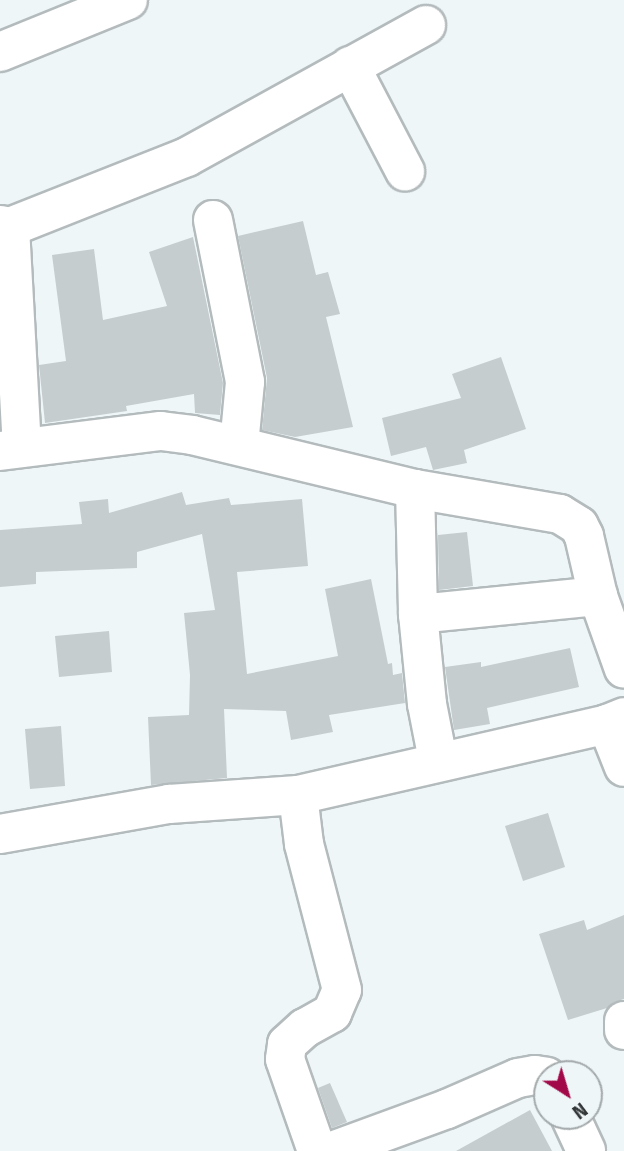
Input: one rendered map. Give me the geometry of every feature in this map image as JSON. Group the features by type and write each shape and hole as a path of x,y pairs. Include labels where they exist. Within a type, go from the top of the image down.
{"street":[{"path":"0,52 125,1"},
{"path":"426,25 187,157 5,226 11,449 161,431 239,445 415,489 561,514 571,520 584,536 598,596 624,669"},
{"path":"350,66 405,171"},
{"path":"213,220 245,382 239,445"},
{"path":"415,489 418,614 427,704 438,760"},
{"path":"418,614 598,596"},
{"path":"0,834 169,804 298,794 616,721 624,767"},
{"path":"298,794 304,844 342,990 332,1013 305,1028 287,1044 285,1059 331,1150 423,1118 518,1078 533,1075"},
{"path":"624,1021 624,1030"},
{"path":"576,1130 586,1151"}],"building":[{"path":"303,221 316,275 328,272 340,314 326,317 353,427 295,437 262,430 267,378 238,236"},
{"path":"193,237 223,383 220,415 195,413 194,394 126,406 127,411 45,423 39,365 66,361 52,255 94,249 103,320 167,306 149,252"},
{"path":"501,357 526,429 464,450 467,463 433,470 426,447 391,456 382,418 461,398 452,374"},
{"path":"182,492 186,505 229,498 231,505 302,499 308,566 237,572 247,674 338,656 325,589 371,579 388,664 392,663 393,675 402,673 405,703 329,715 333,732 291,740 286,711 224,709 227,778 151,785 148,717 189,715 190,675 184,613 215,610 202,534 137,552 137,568 36,572 36,584 0,587 0,530 82,524 79,502 108,499 109,513"},
{"path":"467,532 473,586 439,590 438,535"},
{"path":"109,631 112,672 59,677 55,636"},
{"path":"570,648 579,687 487,708 490,724 454,730 445,667 481,662 481,667"},
{"path":"61,726 65,786 30,789 25,729"},
{"path":"548,813 565,867 523,881 505,826"},
{"path":"624,915 624,999 607,1008 568,1020 539,934 584,920 587,930"},
{"path":"330,1083 347,1122 332,1128 318,1088"},
{"path":"530,1110 533,1116 533,1130 541,1130 552,1151 456,1151"}]}
